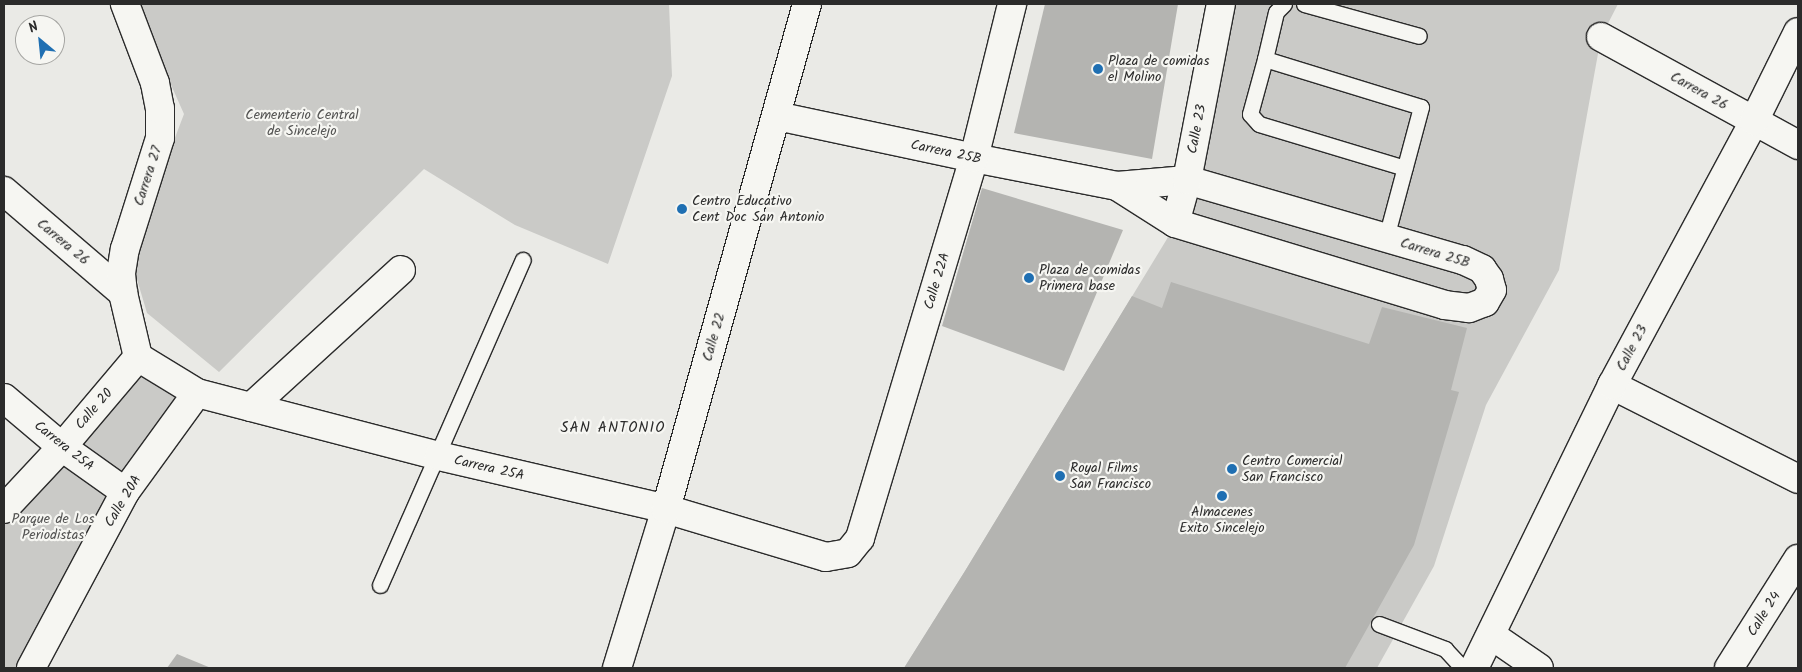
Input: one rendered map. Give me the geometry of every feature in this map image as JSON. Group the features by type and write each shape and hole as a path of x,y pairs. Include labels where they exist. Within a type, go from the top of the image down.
{"street":[{"name":"Carrera 27","path":"123,292 122,273 126,249 160,138 160,109 155,83 125,4"},
{"name":"Calle 22","path":"617,668 666,509 807,4"},
{"name":"Calle 22A","path":"848,553 860,538 974,158 1012,4"},
{"name":"Calle 23","path":"1175,223 1187,180 1217,5"},
{"name":"Calle 23","path":"1474,668 1492,635 1612,385 1754,121 1798,32"},
{"name":"Carrera 26","path":"1601,37 1798,145"},
{"name":"Carrera 25B","path":"777,116 1117,186 1187,180 1474,264 1482,269 1489,279 1492,290 1485,302 1469,308 1445,305 1175,223 1117,186"},
{"name":"Carrera 26","path":"4,191 123,292"},
{"path":"251,407 400,270"},
{"path":"123,292 138,357"},
{"name":"Carrera 25A","path":"138,357 198,394 438,456 666,509 826,557 848,553"},
{"name":"Calle 20","path":"4,509 62,446 138,357"},
{"path":"1612,385 1798,479"},
{"name":"Calle 20A","path":"31,668 125,492 198,394"},
{"name":"Carrera 25A","path":"4,398 62,446 125,492"},
{"name":"Calle 24","path":"1729,668 1798,559"},
{"path":"1492,635 1539,668"}],"lane":[{"path":"1284,4 1276,12 1250,114 1259,124 1405,168"},
{"path":"1304,4 1419,36"},
{"path":"1265,60 1421,107 1386,238"},
{"path":"380,585 522,260"},
{"path":"1379,624 1445,650 1463,668"}],"green space":[{"name":"Cementerio Central de Sincelejo","path":"135,4 669,4 672,76 608,264 515,225 424,169 219,372 147,313 130,256 184,114"},
{"path":"1221,4 1618,4 1601,37 1559,270 1486,405 1434,566 1377,668 904,668 1173,229"},
{"name":"Parque de Los Periodistas","path":"138,357 197,393 31,668 4,668 4,509"}],"building":[{"name":"Plaza de comidas el Molino","path":"1045,4 1178,4 1152,159 1014,133"},
{"name":"Plaza de comidas Primera base","path":"982,188 1123,230 1064,371 942,326"},
{"name":"Centro Comercial San Francisco","path":"1171,282 1369,344 1382,307 1467,328 1451,390 1459,392 1414,545 1345,668 904,668 1132,296 1162,308"},
{"path":"177,654 211,668 167,668"}],"place":[{"name":"Plaza de comidas el Molino","path":"1098,69"},
{"name":"Centro Educativo Cent Doc San Antonio","path":"682,209"},
{"name":"Plaza de comidas Primera base","path":"1029,278"},
{"name":"Centro Comercial San Francisco","path":"1232,469"},
{"name":"Royal Films San Francisco","path":"1060,476"},
{"name":"Almacenes Exito Sincelejo","path":"1222,496"}],"district":[{"name":"SAN ANTONIO","path":"613,429"}]}
